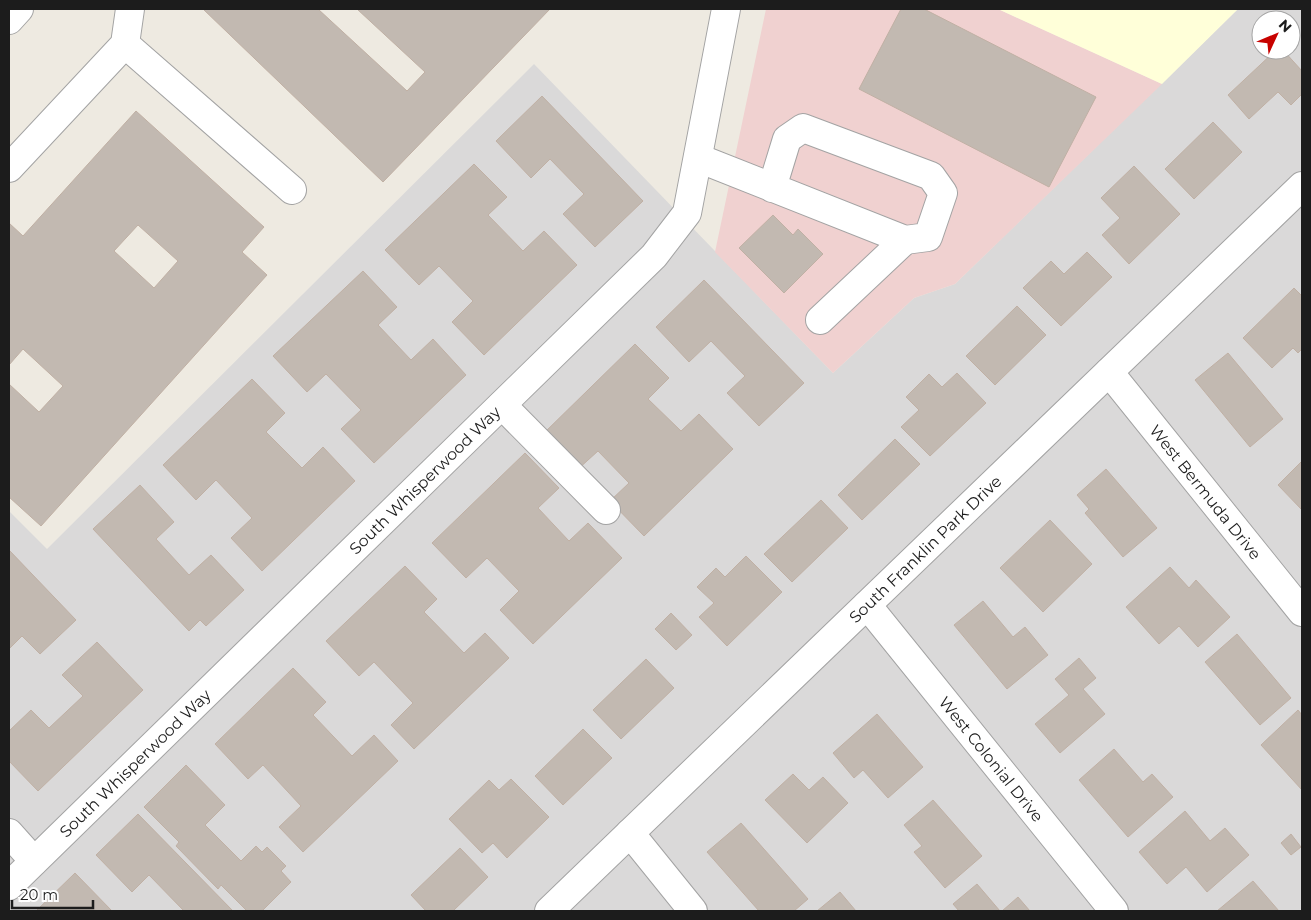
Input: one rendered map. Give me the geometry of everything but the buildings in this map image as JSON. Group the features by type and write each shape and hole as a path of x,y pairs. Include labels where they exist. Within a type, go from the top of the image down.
{"street":[{"path":"9,20 19,9"},
{"path":"9,168 125,44 130,9"},
{"name":"South Whisperwood Way","path":"9,886 654,256 687,213 726,9"},
{"path":"125,44 292,190"},
{"path":"698,158 772,188 905,240 928,237 943,193 931,176 803,128 787,139 772,188"},
{"name":"South Franklin Park Drive","path":"549,911 1302,186"},
{"path":"820,320 905,240"},
{"name":"West Bermuda Drive","path":"1109,372 1302,612"},
{"path":"502,405 606,510"},
{"name":"West Colonial Drive","path":"867,605 1114,911"},
{"path":"9,833 34,861"},
{"path":"630,834 693,911"}],"shaded area":[{"path":"766,9 998,9 1162,84 955,284 914,298 833,373 715,252"},
{"path":"998,9 1238,9 1162,84"},
{"path":"1238,9 1302,9 1302,911 9,911 9,511 47,549 534,64 833,373 914,298 955,284"}]}
